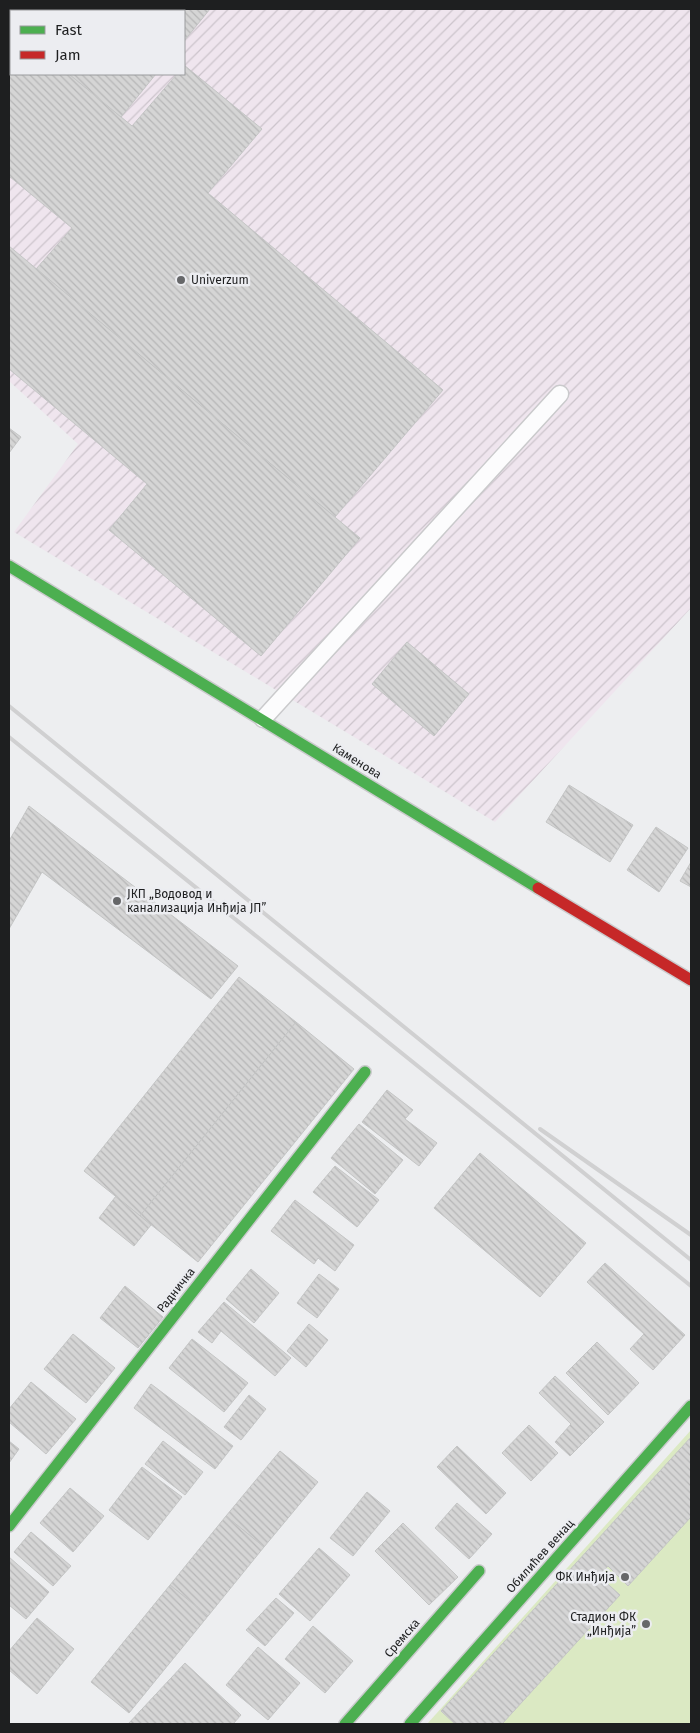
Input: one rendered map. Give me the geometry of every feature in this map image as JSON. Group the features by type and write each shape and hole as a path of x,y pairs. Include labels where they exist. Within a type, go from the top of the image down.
{"street":[{"name":"Каменова","path":"9,566 691,980"},
{"name":"Радничка","path":"9,1526 365,1072"},
{"name":"Обилићев венац","path":"410,1724 691,1406"},
{"name":"Сремска","path":"345,1724 479,1571"}],"lane":[{"path":"263,720 560,394"}],"shaded area":[{"path":"9,9 691,9 691,608 495,822 14,532 78,444 9,381"}],"green space":[{"name":"ФК Инђија","path":"691,1430 691,1724 427,1724"}],"building":[{"path":"45,9 210,9 185,40 185,10"},
{"name":"Univerzum","path":"9,24 10,75 70,75 132,126 176,75 185,75 185,66 262,129 208,193 443,390 335,517 36,269 72,228 9,176"},
{"path":"70,75 155,75 121,117"},
{"path":"9,246 360,538 261,656 109,530 147,484 9,369"},
{"path":"9,428 21,437 9,453"},
{"path":"407,642 469,694 434,736 372,684"},
{"path":"569,785 633,825 610,862 546,822"},
{"name":"ЈКП „Водовод и канализација Инђија ЈП”","path":"29,806 238,966 211,999 42,872 9,929 9,841"},
{"path":"656,827 688,848 659,892 627,870"},
{"path":"691,862 691,887 680,881"},
{"path":"239,977 296,1022 140,1216 84,1171"},
{"path":"296,1022 354,1069 198,1262 140,1216"},
{"path":"387,1090 413,1110 405,1119 437,1143 419,1166 362,1122"},
{"path":"359,1124 403,1160 375,1194 331,1158"},
{"path":"480,1153 586,1243 540,1297 434,1208"},
{"path":"335,1166 379,1200 357,1227 313,1192"},
{"path":"116,1196 151,1225 134,1246 99,1218"},
{"path":"295,1200 354,1245 335,1271 318,1258 314,1264 271,1231"},
{"path":"605,1263 685,1335 653,1370 630,1349 644,1334 587,1282"},
{"path":"251,1269 279,1293 254,1323 226,1299"},
{"path":"319,1274 339,1289 317,1318 297,1303"},
{"path":"125,1286 163,1317 138,1348 100,1318"},
{"path":"224,1302 291,1358 275,1376 221,1331 212,1343 198,1332"},
{"path":"309,1324 328,1340 306,1367 287,1351"},
{"path":"73,1334 115,1368 86,1403 44,1369"},
{"path":"192,1339 248,1383 224,1412 169,1368"},
{"path":"597,1342 639,1383 608,1415 566,1373"},
{"path":"555,1376 604,1422 570,1456 555,1442 571,1424 539,1393"},
{"path":"31,1382 76,1419 46,1454 9,1422 9,1409"},
{"path":"151,1384 233,1446 215,1469 134,1408"},
{"path":"249,1395 266,1409 241,1440 224,1427"},
{"path":"529,1425 558,1453 531,1481 502,1453"},
{"path":"691,1437 691,1517 628,1586 608,1566 599,1576 620,1595 502,1724 455,1724 441,1711"},
{"path":"9,1441 19,1449 9,1463"},
{"path":"163,1441 203,1472 185,1495 145,1464"},
{"path":"457,1446 506,1493 486,1514 437,1467"},
{"path":"280,1451 318,1482 264,1547 226,1516"},
{"path":"142,1467 182,1497 148,1540 109,1510"},
{"path":"70,1488 104,1516 73,1552 40,1523"},
{"path":"367,1492 390,1511 353,1556 330,1538"},
{"path":"457,1503 492,1534 469,1559 435,1528"},
{"path":"226,1516 264,1547 208,1616 170,1585"},
{"path":"403,1523 458,1577 429,1605 375,1551"},
{"path":"31,1532 71,1566 53,1586 14,1552"},
{"path":"319,1548 350,1575 310,1621 279,1594"},
{"path":"9,1557 49,1592 26,1619 9,1605"},
{"path":"170,1585 208,1616 129,1713 91,1682"},
{"path":"276,1598 294,1613 265,1646 246,1630"},
{"path":"37,1618 74,1649 37,1694 9,1670 9,1651"},
{"path":"313,1626 353,1661 325,1693 285,1659"},
{"path":"258,1647 300,1683 268,1720 226,1685"},
{"path":"185,1663 241,1715 233,1724 128,1724"}],"railway":[{"path":"9,706 691,1260"},
{"path":"9,737 691,1286"},
{"path":"540,1129 691,1235"}],"traffic: fast":[{"path":"9,566 538,888"},
{"path":"9,1526 365,1072"},
{"path":"410,1724 691,1406"},
{"path":"345,1724 479,1571"}],"traffic: jam":[{"path":"538,888 691,980"}],"place":[{"name":"Univerzum","path":"181,280"},
{"name":"ЈКП „Водовод и канализација Инђија ЈП”","path":"117,901"},
{"name":"ФК Инђија","path":"625,1577"},
{"name":"Стадион ФК „Инђија”","path":"646,1624"}]}
